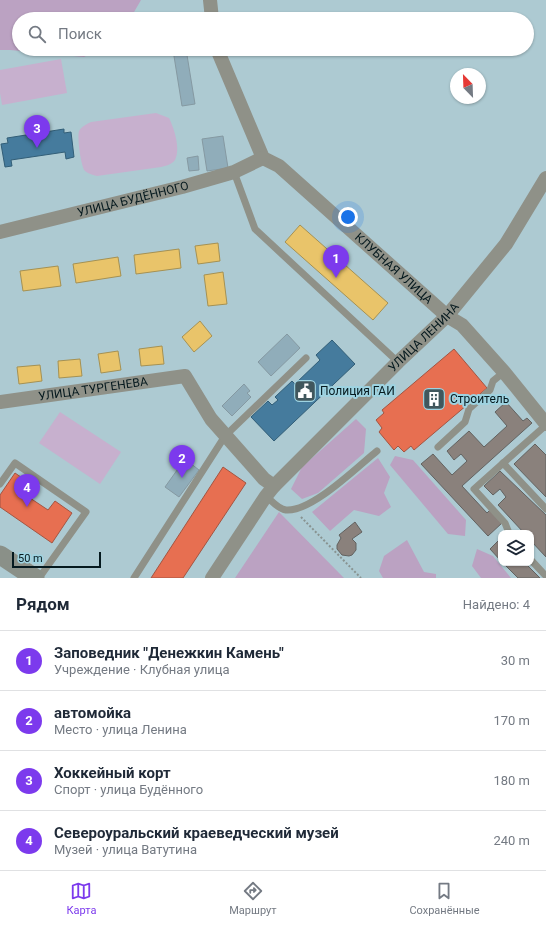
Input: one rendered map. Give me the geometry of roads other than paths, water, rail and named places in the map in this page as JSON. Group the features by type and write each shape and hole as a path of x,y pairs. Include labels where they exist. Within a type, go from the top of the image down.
{"main road":[{"path":"0,556 35,578"}],"street":[{"path":"210,0 211,12"},
{"path":"220,56 263,158"},
{"name":"УЛИЦА БУДЁННОГО","path":"0,232 182,187 234,172 263,158"},
{"name":"КЛУБНАЯ УЛИЦА","path":"263,158 279,166 447,316 462,325 504,372 546,424"},
{"name":"УЛИЦА ЛЕНИНА","path":"212,578 270,491 398,362 447,316 506,244 546,178"},
{"name":"УЛИЦА ТУРГЕНЕВА","path":"0,401 185,376 211,419 225,436"},
{"path":"225,436 264,479 270,491"}],"lane":[{"path":"234,172 255,229 398,362"},
{"path":"134,578 225,436 306,358"},
{"path":"438,448 465,422 470,408 490,390 493,381 504,372"},
{"path":"507,530 505,523 474,489 546,424"},
{"path":"270,491 278,507 285,510 293,509 318,499 377,451"},
{"path":"0,484 15,463 86,512 39,578"},
{"path":"503,463 546,509"},
{"path":"534,563 546,576"}],"place":[{"name":"Хоккейный корт","path":"37,148"},
{"name":"Заповедник \"Денежкин Камень\"","path":"336,278"},
{"name":"Полиция ГАИ","path":"305,391"},
{"name":"Строитель","path":"434,399"},
{"name":"автомойка","path":"182,478"},
{"name":"Североуральский краеведческий музей","path":"27,507"}]}
